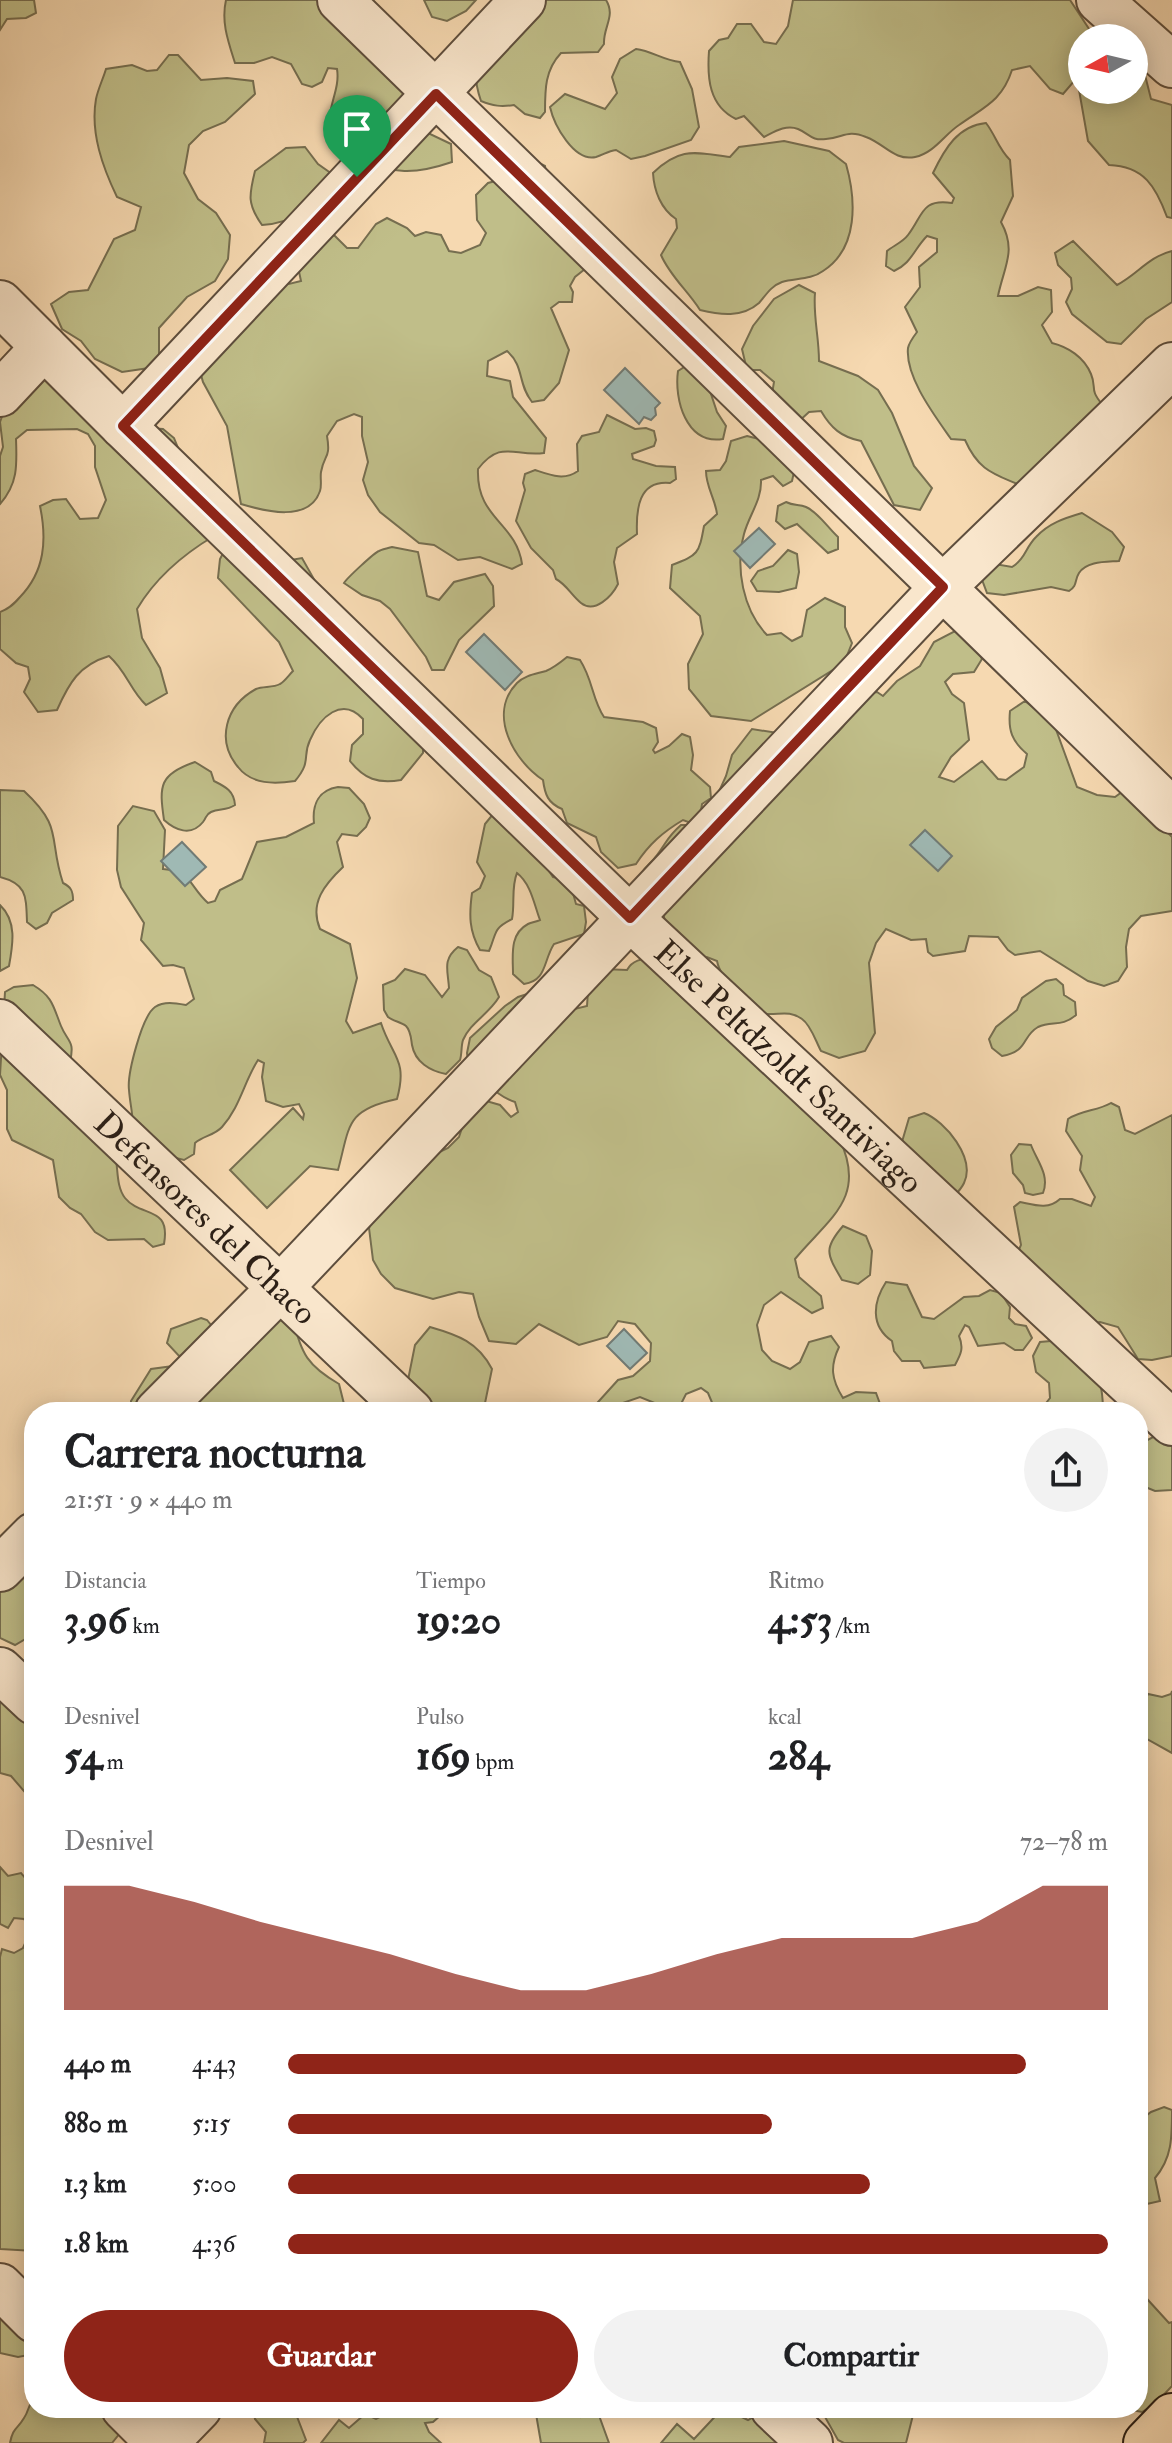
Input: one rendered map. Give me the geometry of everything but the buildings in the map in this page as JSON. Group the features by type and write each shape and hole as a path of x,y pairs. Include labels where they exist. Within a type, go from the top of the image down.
{"main road":[{"path":"1146,2443 1172,2416"}],"street":[{"path":"340,0 1172,811"},
{"path":"123,426 523,0"},
{"path":"1099,0 1172,65"},
{"name":"Else Peltdzoldt Santiviago","path":"0,303 630,918 1159,1412"},
{"path":"0,394 44,347"},
{"path":"167,1402 279,1289 943,587 1172,365"},
{"name":"Defensores del Chaco","path":"0,1022 400,1402"},
{"path":"0,1569 24,1545"},
{"path":"0,1670 24,1693"},
{"path":"0,2286 24,2310"},
{"path":"135,2418 162,2443 188,2418"},
{"path":"784,2418 810,2443"}],"shaded area":[{"path":"0,0 34,0 36,13 26,18 7,19 0,30"},
{"path":"226,0 356,0 412,97 411,125 451,144 452,162 416,171 393,170 359,156 333,138 330,111 337,86 337,69 328,68 322,82 312,87 302,84 291,64 272,57 254,63 235,63 225,24"},
{"path":"424,0 476,0 466,11 447,21 432,17"},
{"path":"502,0 606,0 609,6 604,44 598,52 561,53 556,59 547,80 545,112 540,118 525,114 514,105 497,106 481,101 477,86 477,61"},
{"path":"793,0 1070,0 1086,24 1068,24 1068,88 1063,94 1050,89 1030,66 1012,70 1003,89 991,102 928,152 908,158 854,134 817,139 789,127 764,137 744,116 736,119 720,107 710,81 709,51 719,40 728,38 737,24 751,24 764,42 776,44 788,26"},
{"path":"636,49 680,62 692,89 699,127 691,140 645,156 631,159 616,150 596,157 580,154 566,141 550,107 565,94 605,109 617,93 612,77 620,59"},
{"path":"169,55 178,55 201,80 227,78 253,81 255,94 225,122 203,131 189,145 184,173 198,199 216,213 230,235 228,259 215,281 187,297 159,328 159,358 149,368 122,372 95,359 81,341 62,329 51,304 69,292 88,290 114,239 135,230 141,207 117,197 99,150 95,112 106,69 132,65 147,71 157,70"},
{"path":"1148,87 1151,99 1172,105 1172,218 1167,217 1147,180 1131,169 1109,165 1088,141 1081,104 1148,104"},
{"path":"986,123 1010,160 1013,196 1001,222 1009,250 998,296 1018,296 1038,287 1051,290 1052,312 1042,325 1052,343 1070,350 1088,368 1094,392 1102,404 1028,489 983,466 965,440 951,439 922,396 911,371 908,348 917,332 905,307 920,287 919,267 937,252 937,239 927,236 900,268 894,271 886,266 887,251 906,237 928,206 952,203 954,198 933,173 942,155 960,134"},
{"path":"784,141 829,151 846,164 853,207 849,236 843,250 823,271 778,284 759,303 745,311 723,314 700,310 661,255 677,228 676,219 659,199 653,173 672,159 689,153 730,157 739,147"},
{"path":"305,147 318,164 332,174 304,210 287,220 262,225 251,199 255,171 286,148"},
{"path":"535,161 545,166 547,181 585,269 570,286 572,302 559,302 551,308 569,350 559,383 544,400 532,402 516,363 507,351 488,361 487,376 510,381 513,397 546,438 544,453 501,452 494,454 478,469 483,499 512,538 522,564 512,569 480,557 458,560 434,545 419,543 380,512 368,495 363,480 368,462 362,436 362,417 354,414 337,421 327,436 328,453 322,466 320,491 306,508 285,512 241,504 227,426 203,382 198,364 281,275 289,284 301,281 298,267 326,227 347,248 358,248 376,224 387,218 407,228 415,236 426,232 441,235 449,251 461,253 480,245 486,233 477,220 476,195 488,183 503,179"},
{"path":"1073,241 1117,285 1156,257 1172,251 1172,302 1146,319 1121,344 1107,342 1072,314 1066,302 1072,289 1071,278 1058,265 1055,253"},
{"path":"799,285 815,293 819,361 858,376 878,390 892,413 914,466 932,488 920,510 894,505 861,441 837,431 821,411 809,412 797,423 772,394 774,382 760,370 747,370 742,349 753,326 774,299"},
{"path":"689,364 706,379 717,412 726,426 723,439 700,435 685,418 677,382 678,371"},
{"path":"48,375 148,428 163,429 174,438 214,536 171,568 137,609 142,638 160,668 167,693 146,705 109,656 90,664 76,676 57,710 38,712 24,692 30,679 28,667 16,663 0,649 0,612 20,597 39,566 43,543 40,506 53,500 66,499 80,519 98,518 106,500 95,467 95,446 88,434 77,429 27,430 16,439 13,482 0,504 0,456 3,447 0,422 9,397"},
{"path":"607,415 635,429 654,431 654,446 632,454 633,459 656,466 675,467 676,479 651,486 645,491 637,515 637,534 617,548 614,562 618,584 612,594 597,605 586,606 556,579 553,570 531,548 516,521 525,490 525,474 535,470 562,476 578,471 577,444 582,436 599,432"},
{"path":"747,436 767,441 794,472 792,481 783,486 773,476 761,480 757,501 744,534 741,574 752,613 767,635 781,633 792,641 802,636 807,610 825,598 845,607 845,627 852,643 844,663 751,721 711,716 689,689 688,664 703,634 700,616 670,588 672,565 696,552 704,526 717,514 706,471 720,470 726,461 731,441"},
{"path":"786,502 806,507 815,513 838,537 838,549 828,553 797,524 785,529 776,521 778,506"},
{"path":"1082,513 1112,532 1124,547 1119,561 1097,563 1082,569 1069,591 1051,587 1004,595 987,593 981,577 995,564 1012,567 1046,528"},
{"path":"230,540 291,560 302,558 324,597 423,741 423,753 401,780 372,779 350,761 352,745 363,734 363,719 347,709 332,712 314,732 305,764 295,781 272,783 257,780 238,767 227,746 227,725 231,714 245,696 256,689 280,684 293,671 279,642 218,578 220,559"},
{"path":"392,547 418,552 427,596 439,600 454,582 485,574 493,586 494,606 459,640 444,670 432,670 426,657 390,609 344,583 376,553"},
{"path":"788,550 797,554 799,572 796,588 779,592 757,591 751,581 758,571 773,566"},
{"path":"957,630 971,634 982,659 974,672 953,674 945,682 952,694 964,703 969,740 951,757 939,777 954,782 982,761 998,779 1006,780 1024,767 1027,754 1012,735 1010,711 1025,701 1054,724 1077,787 1097,795 1115,797 1126,789 1172,837 1172,911 1141,916 1129,929 1127,967 1118,981 1104,986 1088,981 1040,951 1015,955 998,937 969,936 965,951 933,956 928,952 926,939 911,940 886,929 876,943 869,963 875,1033 865,1051 839,1058 821,1051 808,1025 797,1016 766,1014 752,1008 729,985 717,961 707,957 693,965 667,932 663,912 638,887 639,880 645,868 681,825 687,825 700,834 732,755 752,729 828,741 847,721 859,695 877,692 883,696 897,681 920,666 934,642"},
{"path":"567,657 580,660 604,717 643,722 656,728 658,742 653,750 655,753 682,734 690,737 693,755 691,770 710,787 711,798 702,804 700,817 694,824 683,820 669,829 651,844 636,864 618,868 601,852 596,837 567,823 562,809 548,798 543,780 522,761 508,736 504,709 508,695 527,676 549,670"},
{"path":"195,762 211,772 214,781 229,790 235,805 211,812 198,827 188,831 173,827 164,820 162,790 174,771"},
{"path":"338,787 349,788 364,804 370,818 357,836 342,834 337,842 343,867 321,895 316,911 317,920 320,929 350,944 357,978 346,1021 353,1033 381,1023 400,1066 400,1086 397,1099 368,1109 352,1122 338,1170 310,1166 267,1208 230,1170 293,1108 303,1119 304,1114 299,1104 283,1107 266,1101 262,1077 264,1063 258,1060 222,1127 195,1143 194,1154 184,1160 168,1156 133,1128 130,1072 145,1022 158,1005 186,1005 194,999 184,968 163,966 141,940 144,923 121,887 117,870 118,826 133,806 154,811 165,830 163,869 185,876 208,903 215,901 220,890 242,879 257,842 286,837 314,823 318,799 326,791"},
{"path":"0,790 24,791 45,815 53,834 63,883 72,892 73,900 52,913 47,923 36,929 27,922 25,898 20,887 0,877"},
{"path":"498,808 518,826 518,840 542,860 553,877 564,879 571,886 576,904 584,906 584,934 554,944 541,975 524,984 513,974 515,939 522,928 540,920 532,895 522,878 517,873 512,919 498,929 489,951 480,950 471,923 472,893 480,888 485,876 477,862 485,824"},
{"path":"0,905 9,918 12,941 9,966 0,971"},
{"path":"458,947 467,950 479,970 491,977 499,997 466,1034 460,1060 446,1074 434,1071 420,1061 408,1028 388,1017 384,1010 383,985 395,980 405,969 425,975 442,997 449,988 448,961"},
{"path":"654,958 839,1138 847,1159 847,1192 832,1219 795,1259 799,1277 821,1296 823,1308 812,1313 781,1292 764,1305 757,1325 762,1350 772,1361 790,1369 800,1362 809,1342 831,1336 839,1347 833,1372 843,1398 856,1392 876,1393 879,1402 712,1402 708,1393 701,1388 686,1394 682,1402 652,1402 640,1397 626,1402 598,1402 618,1380 633,1376 650,1361 651,1343 635,1324 618,1321 607,1337 579,1345 539,1324 516,1344 489,1341 473,1294 459,1292 433,1299 395,1288 373,1260 369,1228 381,1201 427,1158 448,1148 459,1137 467,1113 483,1100 500,1105 511,1117 518,1112 515,1102 469,1069 467,1053 470,1038 518,997 549,987 575,1009 587,1006 588,991 602,969 627,970 642,959"},
{"path":"1056,979 1063,985 1064,995 1075,1002 1076,1015 1061,1023 1038,1027 1011,1054 1002,1056 992,1048 989,1039 996,1027 1017,1010 1022,998 1046,981"},
{"path":"33,985 52,1002 70,1042 70,1062 110,1139 122,1193 132,1204 159,1218 165,1232 164,1244 153,1247 144,1239 108,1240 95,1232 81,1214 59,1197 53,1160 12,1140 7,1129 7,1090 0,1075 5,992 14,987"},
{"path":"1111,1103 1119,1107 1125,1130 1135,1134 1172,1115 1172,1356 1152,1360 1138,1359 1118,1327 1100,1322 1088,1324 1017,1254 1021,1245 1014,1207 1020,1202 1046,1206 1060,1199 1072,1199 1091,1206 1095,1197 1080,1170 1082,1156 1066,1131 1068,1119"},
{"path":"924,1113 949,1132 966,1163 964,1183 948,1203 899,1152 909,1118"},
{"path":"1019,1144 1031,1145 1044,1174 1043,1193 1025,1193 1023,1185 1013,1173 1011,1155"},
{"path":"843,1226 866,1236 872,1251 870,1275 858,1284 842,1280 830,1258 832,1240"},
{"path":"886,1282 907,1285 922,1317 934,1319 964,1297 979,1296 990,1290 1001,1293 1010,1307 1009,1318 1015,1324 1026,1326 1032,1338 1023,1350 1015,1350 1004,1343 978,1346 965,1325 959,1336 961,1351 955,1365 924,1368 920,1361 902,1361 877,1321 876,1306"},
{"path":"201,1318 215,1330 188,1354 179,1356 167,1343 171,1329"},
{"path":"263,1318 293,1319 307,1358 339,1384 344,1402 131,1402 151,1369 173,1366"},
{"path":"430,1327 450,1333 474,1346 492,1369 485,1402 428,1402 408,1380 415,1345"},
{"path":"1062,1340 1088,1363 1098,1377 1102,1402 1047,1402 1050,1398 1049,1383 1036,1372 1033,1356 1040,1342"},
{"path":"1172,1427 1172,1490 1148,1488 1148,1440"},
{"path":"24,1578 24,1640 15,1645 0,1638 0,1580"},
{"path":"0,1688 24,1701 24,1791 11,1776 0,1773"},
{"path":"1172,1691 1172,1753 1148,1740 1148,1694 1162,1697"},
{"path":"0,1867 8,1876 21,1873 24,1876 24,1919 14,1918 8,1928 0,1924"},
{"path":"24,1946 24,2250 0,2249 0,1957 2,1949 14,1953"},
{"path":"1164,2107 1172,2110 1172,2130 1168,2155 1155,2178 1160,2201 1148,2204 1148,2114"},
{"path":"1148,2300 1169,2323 1172,2322 1172,2386 1148,2408"},
{"path":"0,2305 24,2325 24,2356 0,2353"},
{"path":"24,2418 115,2418 120,2433 112,2443 10,2443"},
{"path":"298,2418 306,2440 303,2443 264,2443 266,2432 255,2419"},
{"path":"360,2418 438,2418 425,2423 429,2432 441,2443 321,2443 339,2420 349,2428"},
{"path":"537,2418 600,2418 609,2443 541,2443"},
{"path":"714,2418 771,2418 797,2443 661,2443 677,2424 694,2439"},
{"path":"826,2418 912,2418 906,2443 844,2443 838,2440"}],"water":[{"path":"625,368 660,403 651,420 644,417 639,424 604,390"},
{"path":"759,528 775,544 750,568 734,551"},
{"path":"484,634 522,672 505,690 466,652"},
{"path":"925,830 952,856 938,871 910,845"},
{"path":"182,842 206,867 185,886 161,861"},
{"path":"624,1329 647,1353 630,1369 607,1346"}],"route":[{"path":"436,94 943,587 630,918 123,426 357,177 436,94"}]}
